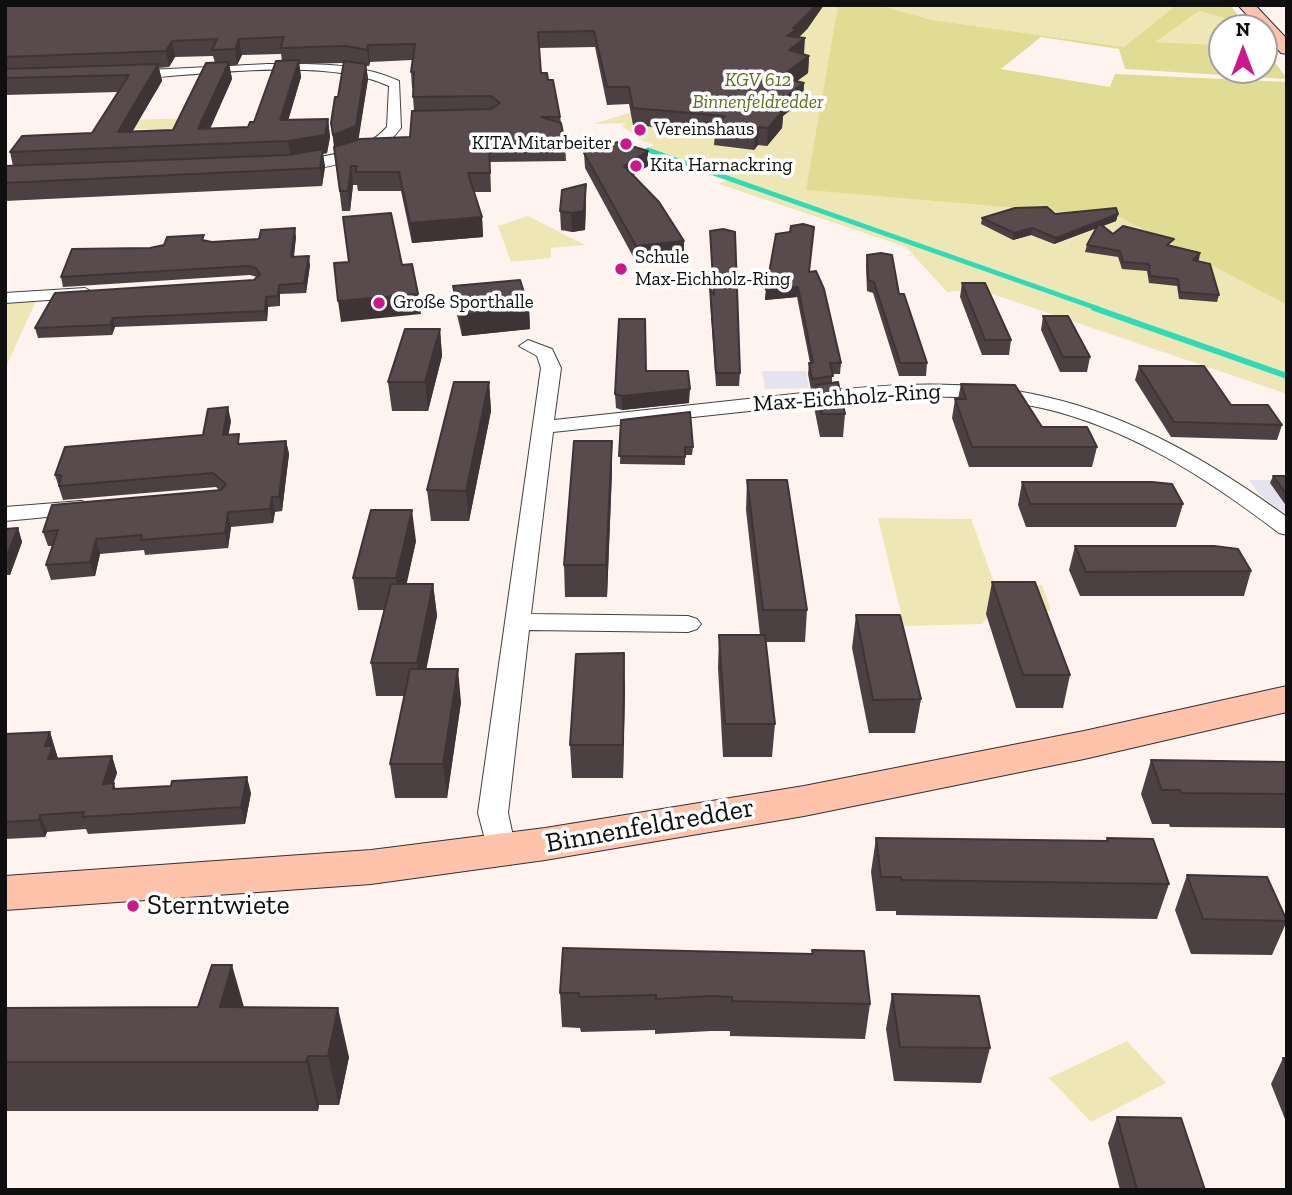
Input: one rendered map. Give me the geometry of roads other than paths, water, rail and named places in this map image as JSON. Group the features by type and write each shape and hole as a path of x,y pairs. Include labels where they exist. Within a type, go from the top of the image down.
{"main road":[{"path":"1245,5 1287,49"},
{"name":"Binnenfeldredder","path":"5,893 321,872 501,850 804,801 1084,745 1287,699"}],"street":[{"path":"117,75 321,69 364,72 388,79 396,85 401,122 390,134 369,148 330,160 278,167"},
{"path":"5,298 98,292"},
{"path":"501,850 493,813 550,360 545,353 528,346"},
{"name":"Max-Eichholz-Ring","path":"543,427 901,391 996,393 1055,405 1115,425 1208,475 1287,528"},
{"path":"5,514 97,507"},
{"path":"518,622 688,624"}],"waterway":[{"path":"648,150 1099,309"},
{"path":"1094,308 1287,376"}],"place":[{"name":"Vereinshaus","path":"640,130"},
{"name":"KITA Mitarbeiter","path":"626,144"},
{"name":"Kita Harnackring","path":"636,166"},
{"name":"Schule Max-Eichholz-Ring","path":"621,269"},
{"name":"Große Sporthalle","path":"379,303"},
{"name":"Sterntwiete","path":"133,906"}],"park label":[{"name":"KGV 612 Binnenfeldredder","path":"758,92"}]}
